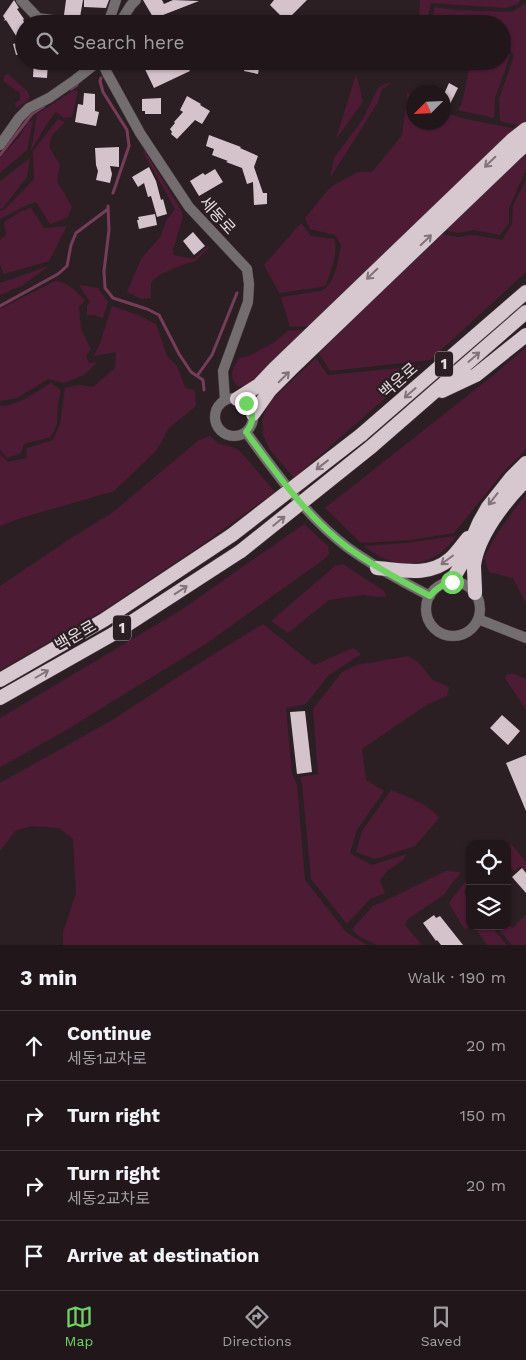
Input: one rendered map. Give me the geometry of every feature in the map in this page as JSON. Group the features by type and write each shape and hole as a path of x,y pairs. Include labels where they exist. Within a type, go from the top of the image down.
{"highway":[{"path":"231,399 259,385 512,140 526,129"},
{"path":"253,414 270,390 292,368 526,144"},
{"path":"437,369 526,282"},
{"name":"백운로","path":"0,680 104,620 232,535 361,435 526,292"},
{"name":"백운로","path":"0,698 113,634 241,552 371,447 526,312"},
{"path":"424,401 476,374 526,335"},
{"path":"377,568 416,572 434,568 449,560 460,548 493,500 526,463"},
{"path":"475,593 474,565 479,546 496,516 526,480"},
{"path":"452,582 478,523"}],"street":[{"path":"21,0 35,15"},
{"path":"111,15 116,0"},
{"path":"125,15 136,0"},
{"path":"0,145 19,118 29,108 49,98 88,70"},
{"name":"세동로","path":"106,70 140,133 189,207 246,269 249,284 248,302 223,371 231,399"},
{"path":"231,399 246,403 253,414 250,427 240,435 228,436 218,429 215,424 215,411 218,406 231,399"},
{"path":"246,432 283,482 315,518 346,546 377,568 430,596"},
{"path":"452,582 468,586 475,593 479,601 480,610 474,626 467,632 450,636 434,628 426,613 430,596 435,589 443,584 452,582"},
{"path":"478,619 526,638"}],"shaded area":[{"path":"420,0 521,0 517,4 506,8 431,3 428,15 419,15"},
{"path":"526,3 526,123 521,126 500,121 499,99 509,70 511,70 514,56 511,51 511,15 433,15 435,7 453,10 512,12"},
{"path":"469,70 505,70 495,98 494,118 458,110 462,103"},
{"path":"8,74 27,91 30,97 16,108 15,103 20,100 20,93 3,81 5,75"},
{"path":"356,74 363,102 336,139"},
{"path":"392,83 382,89 377,104 330,178 334,158 363,119 378,88"},
{"path":"74,90 78,91 72,117 64,118 56,112 31,151 37,114"},
{"path":"406,106 406,130 451,130 451,114 516,129 310,326 290,327 281,297 321,291 326,288 336,271 341,245 335,235 310,229 305,218 334,185 358,172 372,172 402,135"},
{"path":"58,119 65,122 52,135 49,147 60,165 57,181 72,207 67,218 50,224 36,202 0,219 0,211 5,209 34,179 33,151"},
{"path":"33,120 27,150 0,173 0,158 20,136 27,123"},
{"path":"145,151 183,216 173,250 174,255 194,259 208,246 210,247 195,261 161,274 151,282 151,298 141,299 127,292 141,259 161,236 166,221 175,209 143,152"},
{"path":"526,151 526,172 509,208 509,223 500,235 474,230 458,233 445,230"},
{"path":"30,158 27,177 3,208 0,209 0,181"},
{"path":"526,179 526,272 430,360 330,371 319,353 441,234 458,237 474,235 502,240 512,224 513,206"},
{"path":"31,208 44,228 67,226 49,261 4,274 0,265 0,240 6,235 4,222"},
{"path":"301,223 311,236 334,239 335,256 332,268 326,285 279,293 264,265"},
{"path":"49,266 23,285 0,295 0,283"},
{"path":"55,281 68,285 85,301 79,306 81,330 91,349 86,356 89,363 97,362 84,375 64,383 48,379 17,398 0,401 0,309"},
{"path":"79,285 98,288 108,302 103,318 87,315 87,306 90,302"},
{"path":"112,306 138,315 156,324 167,356 177,366 185,387 195,391 196,406 169,428 156,451 114,491 0,526 0,454 8,462 26,458 27,448 53,440 60,424 65,388 79,385 93,387 115,368 116,352 94,356 101,341"},
{"path":"304,330 253,382 246,386 238,386 233,379 232,372 239,358 249,356 273,343 288,331"},
{"path":"526,347 526,450 505,470 454,533 411,540 361,543 325,508 490,378"},
{"path":"316,358 328,375 422,366 294,478 270,450 263,435 262,419 271,400"},
{"path":"51,383 61,390 57,424 51,437 24,444 21,453 7,458 0,450 0,406 20,401"},
{"path":"210,436 219,444 233,447 240,451 275,492 197,548 104,610 0,670 0,586 112,513 199,440"},
{"path":"526,494 526,604 513,578 489,572 484,558 498,532"},
{"path":"304,524 328,546 329,554 323,560 207,643 63,732 0,767 0,718 181,610"},
{"path":"456,536 439,554 415,563 398,563 389,560 364,546 406,543"},
{"path":"343,564 384,591 386,596 363,595 329,600 288,633 271,621 335,566"},
{"path":"263,624 314,665 353,648 361,654 328,676 306,704 286,708 292,774 297,785 305,880 346,932 367,945 63,945 63,933 76,893 73,839 59,828 31,826 15,831 0,851 0,783 114,719"},
{"path":"409,656 419,663 433,680 449,687 447,696 428,704 362,749 366,780 384,791 357,830 350,853 371,865 407,854 403,860 387,871 380,880 385,893 370,899 347,924 311,879 300,777 318,774 313,709 342,672 357,665"},
{"path":"507,674 514,674 526,679 526,710 505,678"},
{"path":"391,790 424,805 439,818 415,846 374,859 356,852 362,831"},
{"path":"511,845 526,862 526,872 521,866 515,871 511,868"},
{"path":"446,871 461,872 445,894 408,919 405,925 422,945 377,945 360,937 353,931 354,927 373,906"},
{"path":"466,880 464,893 466,895 465,930 449,903"},
{"path":"526,914 526,945 512,945 499,930 511,930 511,927 513,928"},
{"path":"477,930 494,930 507,945 487,945"}],"building":[{"path":"14,0 21,15 15,15 15,34 6,20 4,21 3,16"},
{"path":"66,0 83,0 80,15 64,15"},
{"path":"84,0 109,0 106,8 84,7"},
{"path":"143,0 162,0 164,4 173,0 199,1 163,15 152,15"},
{"path":"274,0 307,0 292,15 280,15 270,5"},
{"path":"33,70 47,70 47,78 33,77"},
{"path":"145,70 190,71 154,88"},
{"path":"244,70 259,70 258,74"},
{"path":"449,83 458,88 451,102 451,85 448,85"},
{"path":"84,93 95,94 95,111 99,112 96,126 75,122 78,104 83,105"},
{"path":"187,96 210,111 202,124 195,120 177,139 171,134 170,129 183,112 180,110"},
{"path":"161,98 161,114 145,114 145,111 142,111 142,99"},
{"path":"209,135 241,147 258,156 254,167 263,193 267,193 267,204 254,205 253,182 247,184 242,168 212,155 214,149 206,146"},
{"path":"119,147 119,167 110,166 112,174 110,183 96,180 98,171 95,148"},
{"path":"149,167 156,181 161,200 163,199 167,214 157,217 151,196 148,197 144,183 138,187 132,177"},
{"path":"215,169 223,182 199,196 190,181 203,173 205,175"},
{"path":"155,214 157,225 139,229 138,217"},
{"path":"193,232 205,246 194,255 183,241"},
{"path":"305,711 312,772 297,774 290,712"},
{"path":"502,715 520,731 508,745 490,728"},
{"path":"526,755 526,811 506,763"},
{"path":"522,868 526,873 526,893 512,877"},
{"path":"434,915 436,918 440,916 463,945 441,945 436,941 423,923"}],"waterway":[{"path":"101,78 103,92 127,130 129,146 113,193"},
{"path":"71,89 77,85"},
{"path":"0,155 32,114 44,106"},
{"path":"108,206 109,230 104,271 105,288 113,298 159,315 179,354 191,372 203,380 204,390"},
{"path":"0,306 58,274 67,266 71,245 76,233 108,209"},
{"path":"197,376 212,355 237,293"}],"route":[{"path":"246,403 253,414 250,427 246,432 283,482 315,518 346,546 377,568 430,596 435,589 443,584 452,582"}]}
